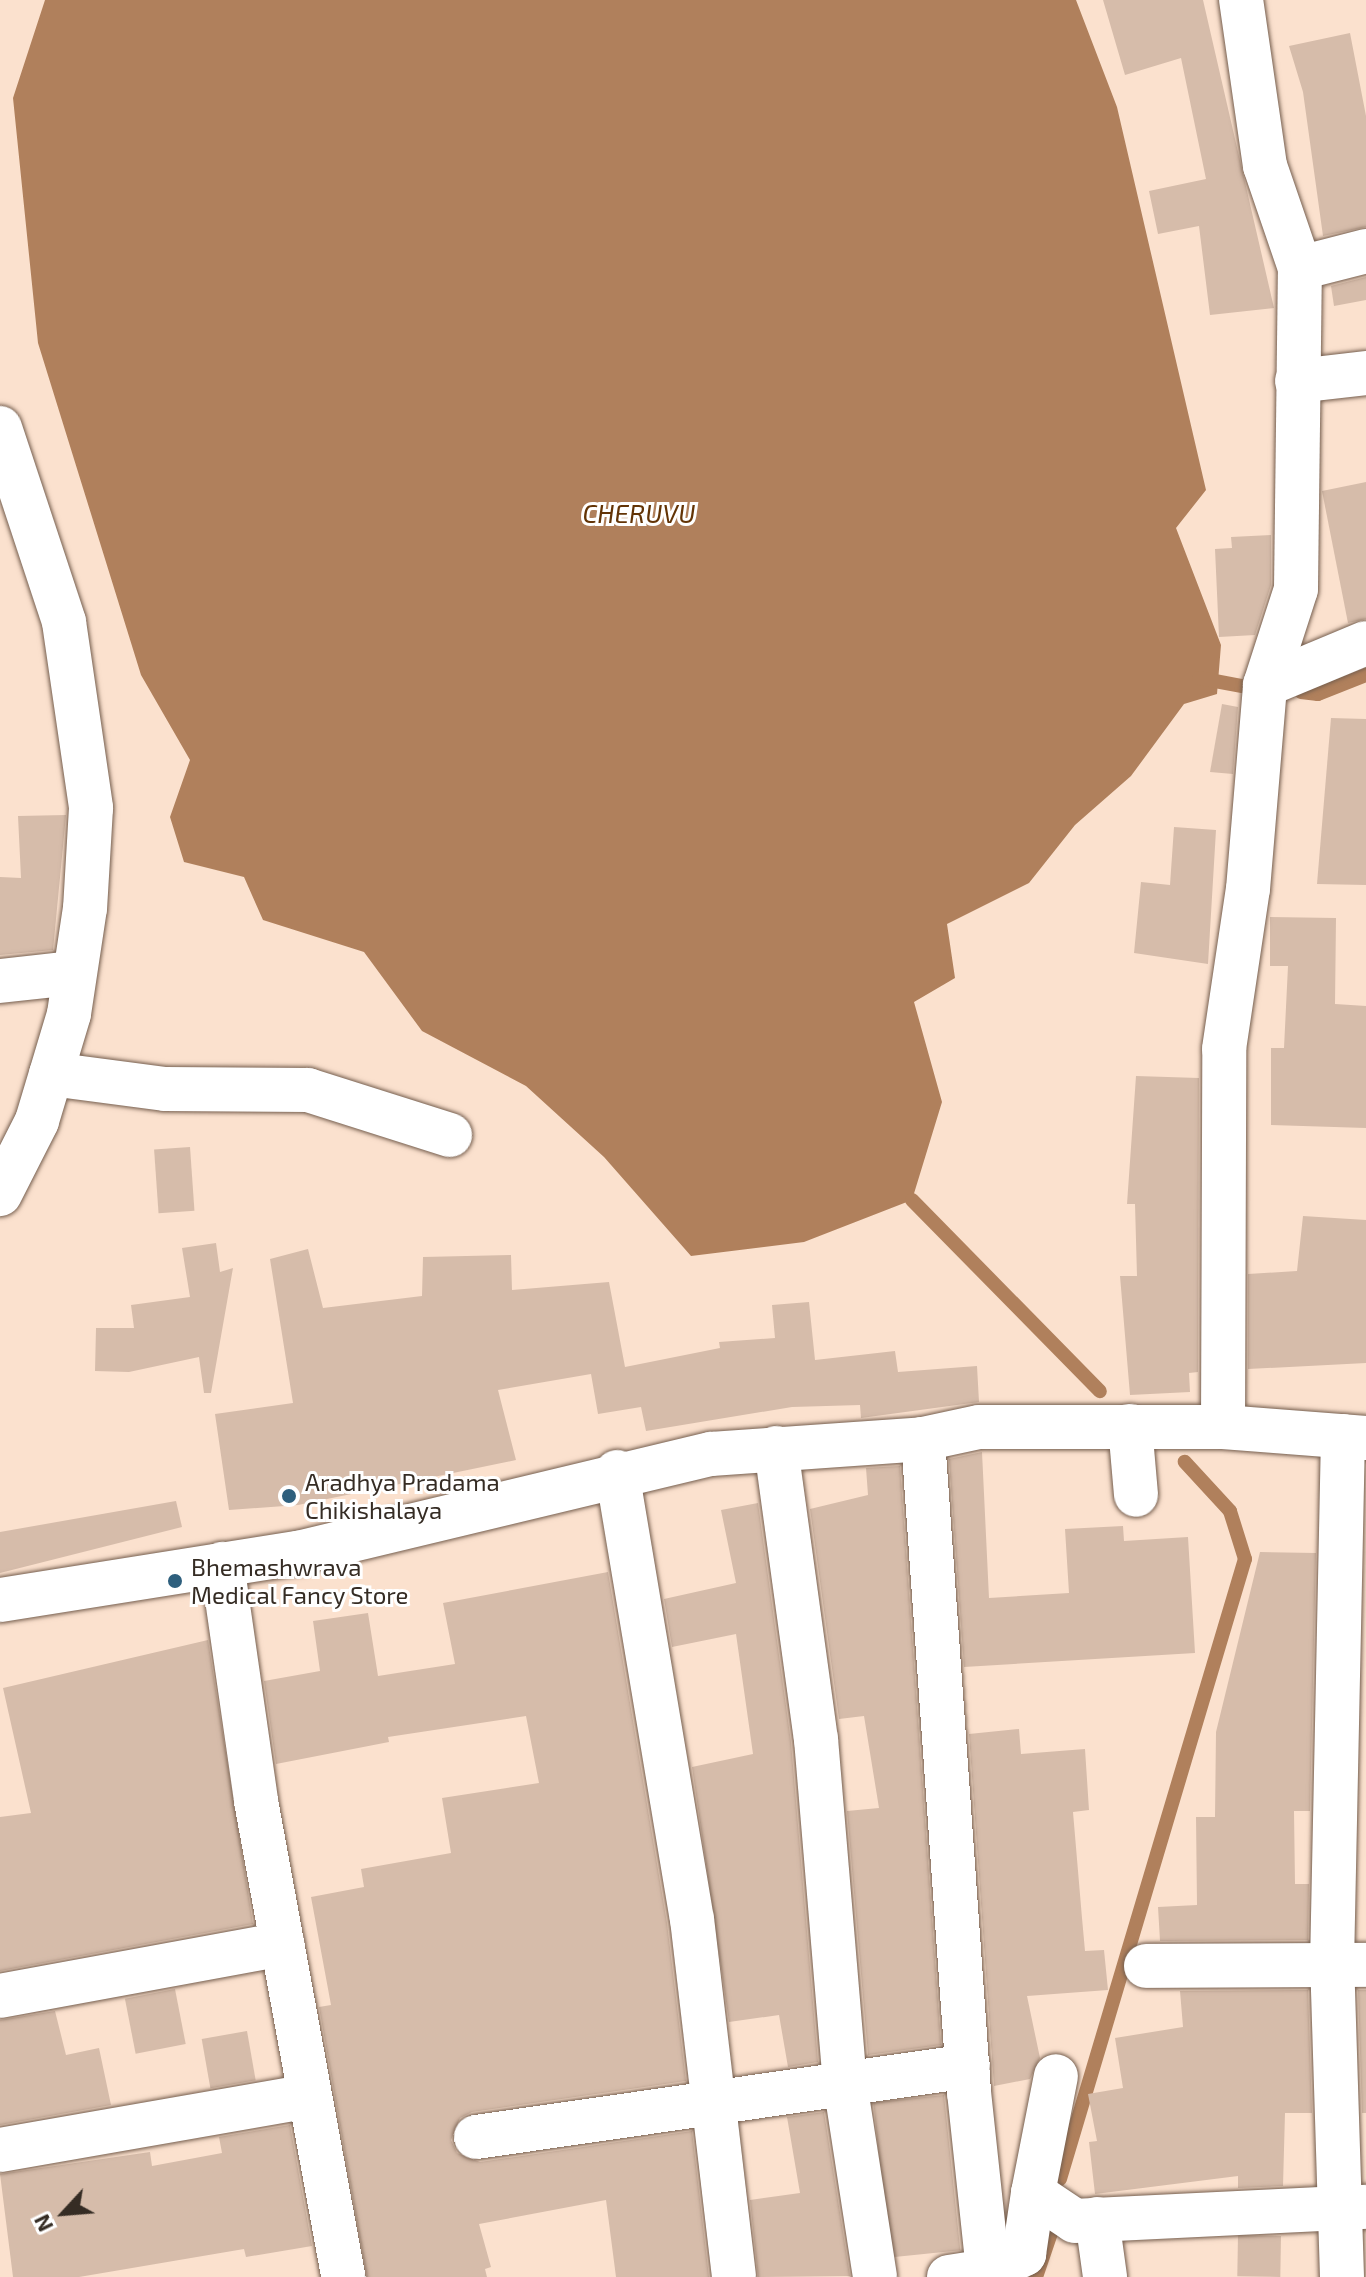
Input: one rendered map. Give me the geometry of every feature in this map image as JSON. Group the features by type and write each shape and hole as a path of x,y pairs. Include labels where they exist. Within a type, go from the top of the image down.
{"street":[{"path":"1223,1427 1224,1049 1248,889 1265,685 1296,589 1300,268 1265,166 1241,0"},
{"path":"1300,268 1366,251"},
{"path":"1297,381 1366,373"},
{"path":"0,428 64,622 91,808 85,908 72,973 69,1014 37,1121 0,1194"},
{"path":"1265,685 1366,643"},
{"path":"0,981 72,973"},
{"path":"51,1074 165,1089 308,1090 450,1135"},
{"path":"1130,1426 1136,1495"},
{"path":"0,1600 298,1553 617,1472 776,1448 923,1439 979,1427 1223,1427 1354,1437 1349,1965 1354,2207 1342,2277"},
{"path":"923,1439 968,2066 968,2274 1024,2254 1056,2076"},
{"path":"776,1448 816,1739 845,2083 875,2277"},
{"path":"617,1472 718,2102 734,2277"},
{"path":"222,1564 282,1944 343,2277"},
{"path":"0,1996 282,1944"},
{"path":"1146,1966 1349,1965"},
{"path":"476,2137 968,2066"},
{"path":"0,2150 309,2096"},
{"path":"1033,2193 1075,2221 1354,2207"},
{"path":"1097,2219 1105,2277"}],"water":[{"name":"CHERUVU","path":"45,0 1076,0 1117,107 1206,490 1176,528 1221,645 1217,694 1184,704 1131,776 1075,825 1029,883 947,924 955,978 914,1002 942,1102 912,1200 804,1242 691,1256 604,1157 526,1086 422,1031 364,952 263,920 244,877 184,862 170,817 190,760 141,675 38,343 13,98"}],"building":[{"path":"1103,0 1203,0 1274,308 1210,315 1199,226 1158,234 1149,191 1206,179 1181,58 1125,75"},
{"path":"1350,33 1366,116 1366,227 1323,236 1303,92 1289,46"},
{"path":"1366,277 1366,300 1334,306 1331,286"},
{"path":"1366,482 1366,619 1348,623 1322,491"},
{"path":"1271,535 1271,585 1255,635 1219,637 1215,549 1232,548 1231,537"},
{"path":"1222,704 1238,707 1233,774 1210,772"},
{"path":"1331,718 1366,719 1366,885 1317,884"},
{"path":"66,815 53,950 0,955 0,877 21,878 18,816"},
{"path":"1174,827 1216,830 1208,964 1134,953 1141,882 1170,885"},
{"path":"1270,917 1336,918 1335,1004 1366,1006 1366,1128 1271,1125 1271,1048 1284,1048 1288,966 1270,966"},
{"path":"1136,1076 1199,1078 1198,1372 1189,1373 1190,1392 1130,1395 1120,1276 1137,1276 1135,1204 1127,1204"},
{"path":"190,1147 194,1211 159,1213 154,1150"},
{"path":"1303,1216 1366,1220 1366,1363 1248,1369 1248,1274 1297,1271"},
{"path":"216,1243 220,1272 233,1268 211,1393 204,1393 199,1357 129,1372 95,1371 96,1328 134,1328 131,1305 190,1297 182,1248"},
{"path":"308,1249 323,1308 422,1296 423,1257 511,1255 512,1290 609,1282 625,1367 720,1348 719,1342 775,1338 772,1305 809,1302 815,1360 895,1351 898,1372 977,1366 979,1402 861,1418 860,1405 792,1407 646,1431 641,1407 598,1414 591,1374 498,1390 516,1460 298,1505 229,1510 215,1414 293,1403 270,1259"},
{"path":"982,1452 989,1598 1069,1593 1065,1529 1123,1526 1124,1541 1188,1537 1195,1653 964,1667 949,1459"},
{"path":"900,1466 941,2045 868,2055 847,1811 879,1808 864,1716 839,1719 810,1509 868,1495 866,1468"},
{"path":"176,1501 182,1527 0,1573 0,1532"},
{"path":"758,1503 791,1742 818,2062 788,2067 779,2015 729,2022 692,1767 753,1754 736,1634 672,1647 664,1599 736,1583 721,1510"},
{"path":"1260,1552 1316,1553 1310,1811 1294,1811 1295,1884 1309,1884 1308,1940 1160,1941 1158,1907 1197,1905 1196,1817 1215,1817 1216,1732"},
{"path":"608,1572 667,1923 686,2081 472,2112 460,2118 451,2140 457,2153 480,2162 692,2131 709,2277 616,2277 606,2200 479,2224 491,2267 485,2269 487,2277 367,2277 319,2007 331,2005 311,1897 364,1887 361,1869 451,1853 442,1798 539,1783 526,1716 388,1737 389,1742 276,1764 264,1681 320,1671 313,1621 368,1613 378,1676 455,1664 443,1603"},
{"path":"208,1640 253,1924 0,1971 0,1817 31,1813 3,1688"},
{"path":"1019,1729 1021,1754 1085,1749 1089,1810 1073,1812 1085,1951 1104,1950 1108,1990 1027,1996 1040,2058 1030,2079 994,2086 969,1734"},
{"path":"175,1989 186,2044 136,2054 125,1999"},
{"path":"1308,1990 1312,2113 1285,2113 1283,2186 1238,2188 1238,2176 1095,2194 1089,2142 1097,2141 1088,2094 1123,2088 1115,2038 1183,2027 1180,1991"},
{"path":"1358,1990 1366,1990 1366,2113 1362,2113"},
{"path":"55,2011 66,2055 99,2048 111,2105 0,2125 0,2020"},
{"path":"247,2031 256,2080 210,2088 202,2039"},
{"path":"944,2095 960,2250 890,2258 873,2102"},
{"path":"824,2112 850,2276 758,2277 750,2200 800,2193 787,2117"},
{"path":"290,2125 312,2246 246,2257 244,2249 79,2277 13,2277 0,2174 150,2152 152,2166 222,2153 219,2137"},
{"path":"1238,2235 1281,2236 1280,2277 1237,2276"}],"waterway":[{"path":"1301,692 1318,694 1366,675"},
{"path":"1199,678 1242,686"},
{"path":"912,1200 1100,1391"},
{"path":"1060,2179 1245,1559 1230,1511 1185,1462"},
{"path":"1036,2277 1052,2230"}],"place":[{"name":"Aradhya Pradama Chikishalaya","path":"289,1496"},
{"name":"Bhemashwrava Medical Fancy Store","path":"175,1581"}]}
